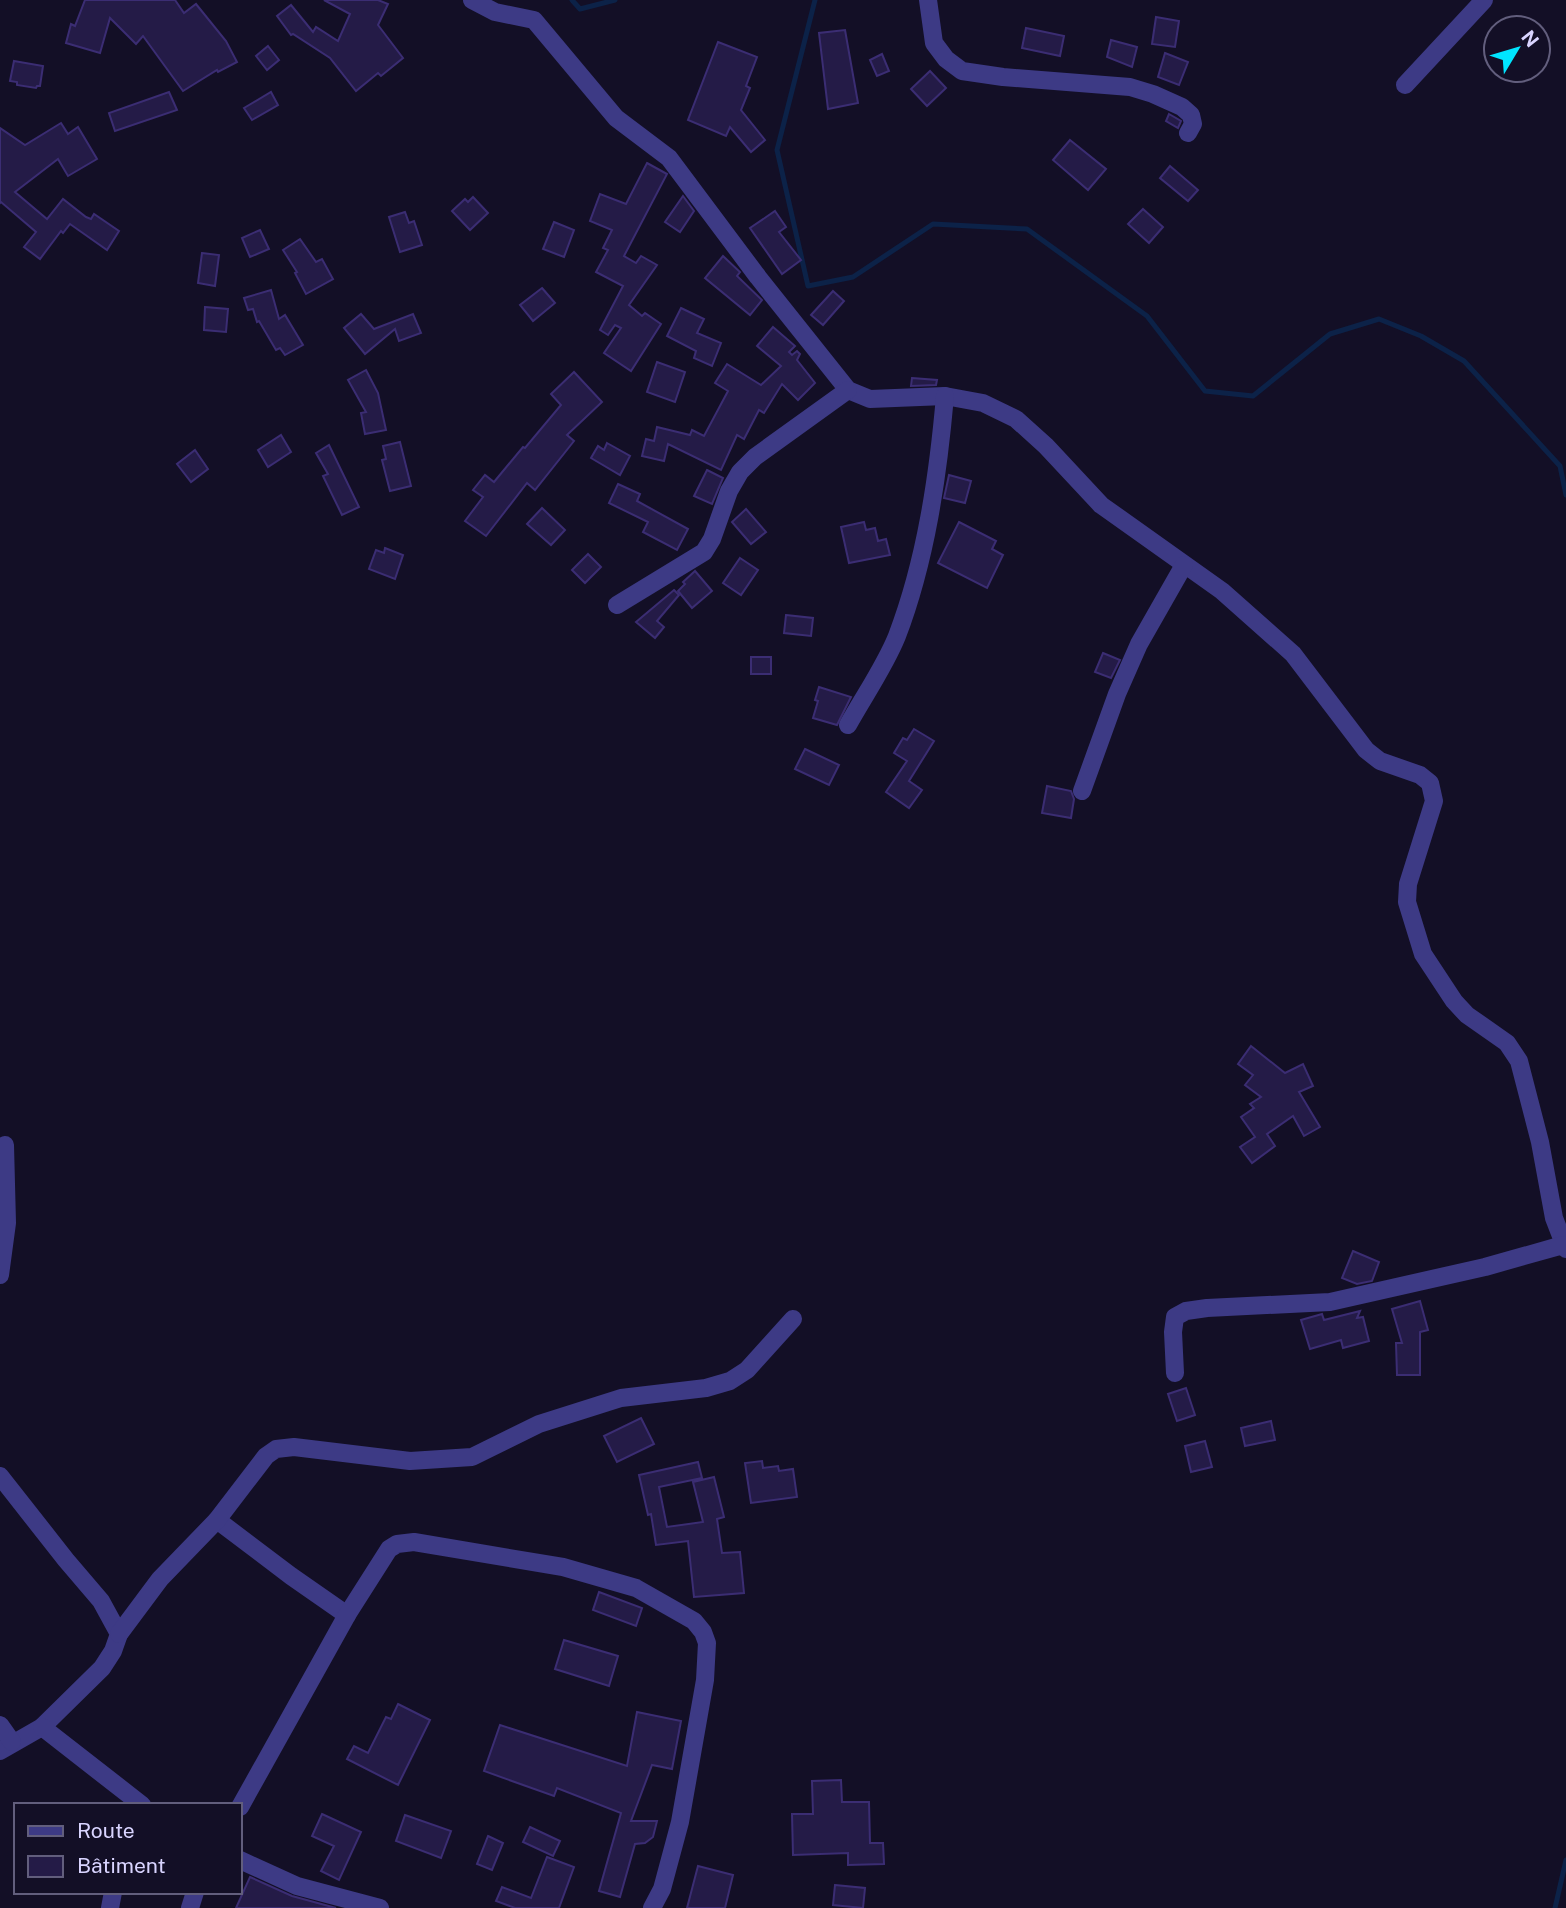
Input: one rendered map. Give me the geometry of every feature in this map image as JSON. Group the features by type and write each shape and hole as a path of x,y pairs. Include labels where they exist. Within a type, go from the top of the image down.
{"street":[{"path":"472,0 495,12 534,20 616,118 669,158 758,277 848,390 870,399 945,396 984,403 1016,419 1101,505 1222,591 1293,654 1366,750 1380,761 1420,775 1430,783 1434,801 1409,884 1407,902 1423,954 1454,1001 1466,1015 1507,1043 1519,1061 1540,1142 1554,1218 1565,1247 1331,1302 1186,1311 1175,1317 1175,1373"},
{"path":"928,0 934,43 946,59 962,71 1130,87 1182,107 1191,115 1193,124 1188,133"},
{"path":"1405,85 1485,0"},
{"path":"617,605 704,552 712,539 729,491 740,472 755,457 848,390"},
{"path":"848,724 896,639 904,616 923,548 940,453 945,396"},
{"path":"1082,791 1139,644 1184,565"},
{"path":"0,1275 7,1223 5,1145"},
{"path":"0,1725 6,1746 42,1727 102,1668 119,1634 160,1579 217,1520 266,1456 276,1449 294,1447 410,1461 472,1457 539,1424 621,1398 706,1388 730,1381 747,1370 793,1319"},
{"path":"0,1476 102,1601 119,1634"},
{"path":"217,1520 347,1615"},
{"path":"242,1803 347,1615 389,1549 397,1544 414,1542 563,1567 636,1588 694,1621 707,1643 705,1681 680,1822 662,1889 652,1908"},
{"path":"42,1727 137,1803"},
{"path":"242,1861 298,1885 380,1908"}],"building":[{"path":"85,0 175,0 184,13 196,4 226,41 237,62 218,72 217,70 183,91 143,36 136,44 110,18 100,53 66,43 71,24 75,26"},
{"path":"324,0 378,0 388,4 378,25 403,58 356,91 330,58 291,35 277,16 291,5 313,32 316,27 338,41 350,14"},
{"path":"1156,17 1179,21 1175,47 1152,44"},
{"path":"1026,28 1064,36 1060,56 1022,48"},
{"path":"845,30 858,103 828,109 819,33"},
{"path":"1111,40 1137,47 1132,67 1107,57"},
{"path":"718,42 757,57 746,86 750,88 741,110 765,140 751,152 730,127 726,136 688,120"},
{"path":"268,46 279,60 267,70 256,56"},
{"path":"1165,53 1188,62 1179,85 1158,77"},
{"path":"882,54 889,71 877,76 870,60"},
{"path":"14,61 43,66 40,86 36,88 17,85 17,82 10,81"},
{"path":"930,71 946,88 927,106 911,89"},
{"path":"169,92 177,110 115,131 109,113"},
{"path":"271,92 278,105 252,120 244,108"},
{"path":"1169,114 1181,121 1178,128 1166,121"},
{"path":"61,123 68,134 78,127 97,159 68,176 58,159 15,192 47,219 63,199 86,217 91,219 94,214 119,231 107,250 70,224 63,233 61,231 40,259 24,247 36,232 0,203 0,128 25,145"},
{"path":"1070,140 1106,169 1088,190 1053,160"},
{"path":"647,163 667,174 624,256 636,263 641,256 657,265 629,305 642,316 645,313 661,324 631,371 604,353 621,328 615,325 608,335 600,330 623,286 596,272 608,250 603,248 612,230 590,221 600,194 626,204"},
{"path":"1170,166 1198,190 1188,201 1160,178"},
{"path":"683,196 694,211 680,232 665,222"},
{"path":"473,197 488,213 470,230 452,211 465,199 468,202"},
{"path":"1143,209 1163,227 1149,243 1128,224"},
{"path":"775,211 786,227 779,232 801,260 782,274 750,228"},
{"path":"405,212 409,223 414,221 422,245 400,252 389,217"},
{"path":"554,222 574,230 564,257 543,249"},
{"path":"260,230 269,249 250,257 242,238"},
{"path":"300,239 316,262 322,259 333,279 306,294 295,273 297,272 283,250"},
{"path":"202,253 219,255 215,286 198,283"},
{"path":"723,256 740,272 737,276 762,300 750,315 705,278"},
{"path":"542,288 555,303 533,321 520,305"},
{"path":"271,290 279,319 285,315 303,345 285,355 280,348 276,350 259,321 257,322 253,309 248,310 244,298"},
{"path":"833,291 844,301 823,325 811,315"},
{"path":"205,307 228,309 226,332 204,330"},
{"path":"681,308 704,319 697,333 721,343 712,366 694,358 696,351 667,336"},
{"path":"361,314 374,329 413,314 421,333 399,341 395,329 365,354 344,328"},
{"path":"773,327 795,346 789,352 792,355 797,351 800,354 797,360 815,383 798,400 782,384 764,413 759,410 744,439 737,435 721,470 668,444 664,461 642,456 646,439 654,441 657,427 690,435 692,430 704,436 728,391 715,383 727,364 761,385 781,366 757,346"},
{"path":"657,362 685,372 675,402 647,392"},
{"path":"366,370 378,393 386,430 365,434 361,413 366,412 348,380"},
{"path":"574,372 602,402 567,435 574,441 535,490 527,483 486,536 465,521 483,497 473,490 485,475 494,482 523,447 525,448 561,405 551,394"},
{"path":"912,378 937,380 936,385 911,386"},
{"path":"281,435 291,452 268,467 258,450"},
{"path":"400,442 411,486 390,491 382,460 386,459 383,446"},
{"path":"607,443 630,456 620,475 591,458 598,446 604,450"},
{"path":"329,445 359,507 342,515 323,476 328,474 316,453"},
{"path":"195,450 208,469 191,482 177,464"},
{"path":"707,470 723,478 712,504 694,496"},
{"path":"949,475 971,481 965,503 944,498"},
{"path":"618,484 640,494 637,501 688,529 677,550 643,532 648,522 609,503"},
{"path":"542,508 565,530 551,545 527,524"},
{"path":"746,509 766,532 751,544 732,522"},
{"path":"864,522 866,530 875,528 878,541 886,539 890,555 849,563 841,527"},
{"path":"959,522 996,541 992,549 1003,555 987,588 938,563"},
{"path":"385,548 403,555 395,579 369,569 376,550 384,553"},
{"path":"588,554 601,567 585,583 572,570"},
{"path":"740,558 758,570 741,595 723,583"},
{"path":"695,571 712,591 692,608 678,591"},
{"path":"674,590 679,595 657,621 664,627 655,638 636,622"},
{"path":"786,615 813,618 811,636 784,633"},
{"path":"1103,653 1120,660 1111,678 1095,672"},
{"path":"751,657 771,657 771,674 751,674"},
{"path":"819,687 851,697 837,725 813,718"},
{"path":"914,729 934,741 909,781 922,790 909,808 886,792 907,761 894,753 903,738 907,740"},
{"path":"805,749 839,765 829,785 795,769"},
{"path":"1047,786 1071,791 1074,799 1071,818 1042,813"},
{"path":"1251,1046 1285,1073 1303,1064 1313,1086 1299,1092 1320,1127 1304,1136 1293,1116 1267,1134 1275,1146 1252,1163 1240,1147 1255,1137 1241,1117 1254,1108 1250,1104 1261,1097 1245,1085 1253,1075 1238,1064"},
{"path":"1353,1251 1379,1262 1372,1281 1357,1284 1342,1278"},
{"path":"1420,1301 1428,1330 1420,1332 1420,1375 1397,1375 1396,1343 1402,1343 1392,1309"},
{"path":"1360,1311 1357,1318 1363,1317 1369,1341 1343,1348 1341,1340 1310,1349 1301,1320 1322,1314 1324,1320"},
{"path":"1186,1388 1195,1415 1177,1421 1168,1394"},
{"path":"641,1418 654,1444 617,1462 604,1436"},
{"path":"1271,1421 1275,1440 1245,1446 1241,1428"},
{"path":"1205,1441 1212,1467 1191,1472 1185,1446"},
{"path":"762,1461 763,1468 778,1466 779,1471 793,1469 797,1497 751,1503 745,1463"},
{"path":"698,1462 702,1478 659,1487 667,1527 703,1522 693,1482 714,1477 724,1517 717,1519 722,1553 740,1552 744,1593 694,1597 688,1541 656,1545 651,1514 648,1515 639,1475"},
{"path":"599,1592 642,1608 636,1626 593,1610"},
{"path":"564,1640 618,1656 609,1686 555,1669"},
{"path":"398,1704 430,1720 398,1785 347,1759 354,1746 368,1753 386,1717 391,1719"},
{"path":"637,1712 681,1721 672,1769 652,1765 631,1821 657,1821 653,1837 645,1843 635,1844 620,1897 599,1891 621,1813 557,1788 554,1796 484,1771 500,1725 627,1766"},
{"path":"841,1780 842,1802 869,1802 870,1843 883,1843 884,1864 848,1865 848,1853 793,1855 792,1814 813,1814 812,1781"},
{"path":"322,1814 361,1832 339,1880 321,1871 334,1846 312,1836"},
{"path":"405,1815 451,1831 441,1858 396,1841"},
{"path":"530,1827 560,1841 553,1856 523,1842"},
{"path":"488,1836 503,1843 492,1870 477,1864"},
{"path":"547,1857 574,1867 559,1908 515,1908 496,1901 502,1887 531,1898"},
{"path":"698,1866 733,1875 725,1908 687,1908"},
{"path":"250,1877 292,1896 336,1908 236,1908"},
{"path":"835,1885 865,1888 863,1908 833,1905"}],"waterway":[{"path":"572,0 580,9 615,0"},
{"path":"815,0 777,150 808,286 853,277 933,224 1027,229 1147,316 1205,391 1253,396 1330,334 1379,319 1421,336 1464,361 1560,466 1566,495"},
{"path":"1555,1908 1566,1860"}]}
